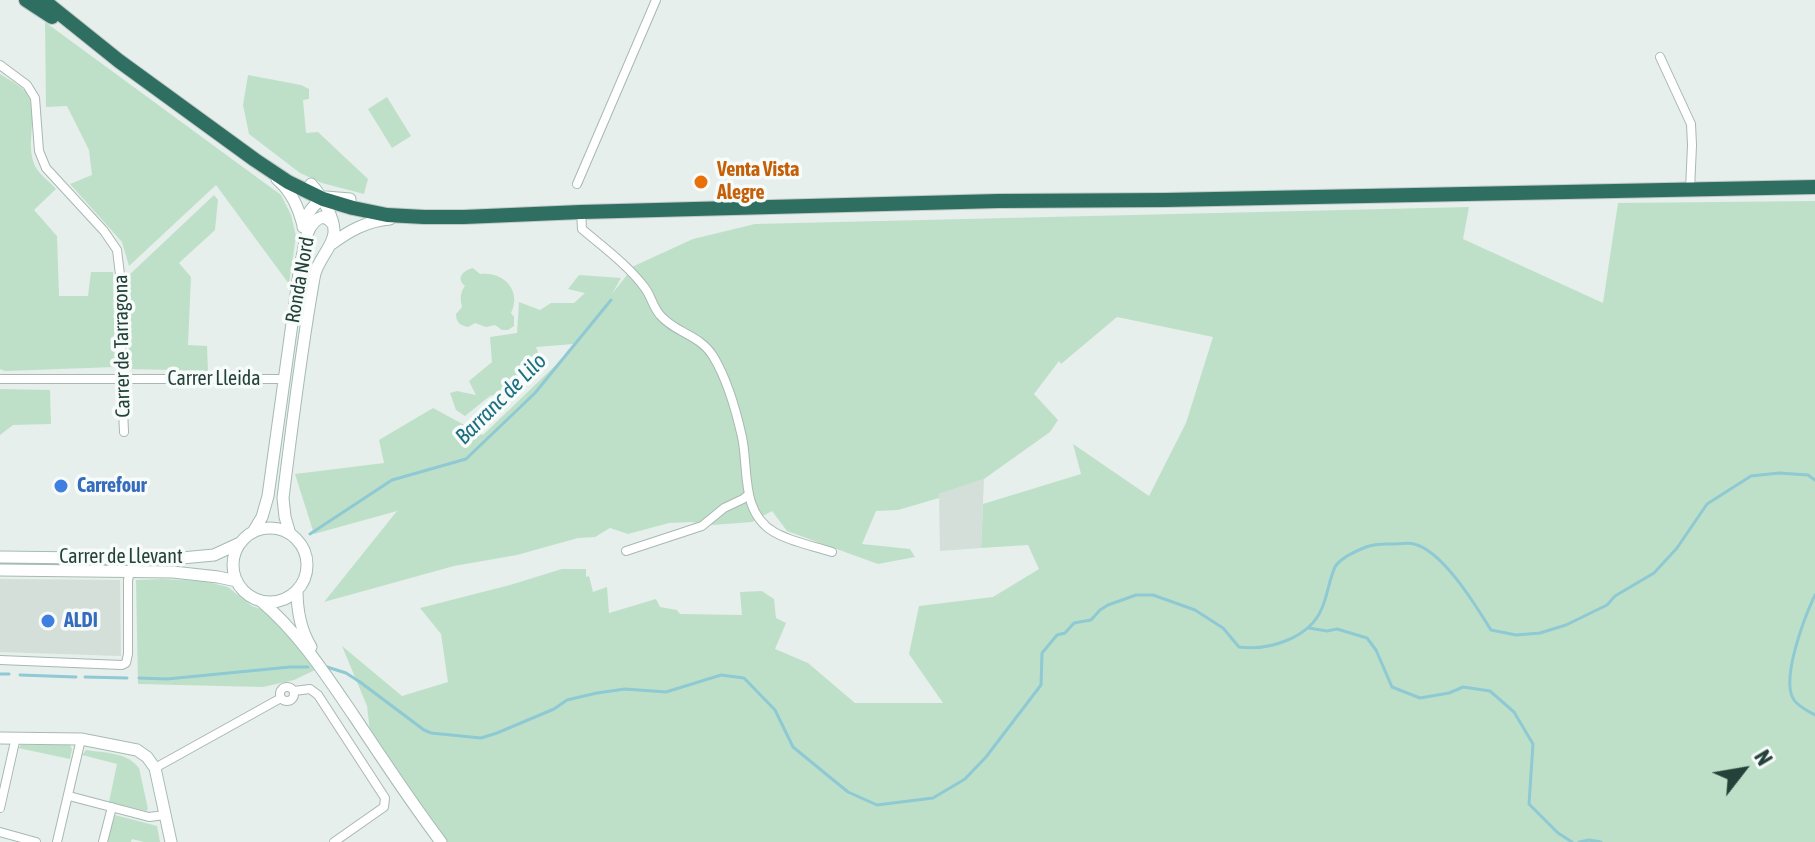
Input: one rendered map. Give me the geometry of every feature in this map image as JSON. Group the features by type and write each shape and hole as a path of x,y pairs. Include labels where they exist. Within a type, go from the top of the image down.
{"highway":[{"path":"26,0 116,54 245,144 311,184 350,199 414,210 565,213"},
{"path":"50,1 255,160 288,182 323,199 387,215 496,217 998,201 1815,187"}],"main road":[{"path":"255,160 286,187 294,199 303,225 305,247"},
{"path":"311,184 323,199 333,224"},
{"path":"303,225 315,204 326,197 350,199"},
{"name":"Ronda Nord","path":"240,543 253,532 262,517 268,496 300,266 312,222 322,217 333,224 334,234 314,272 283,498 290,534 303,550 306,561 304,578 297,590 296,606 306,638 329,678 441,842"},
{"path":"330,245 348,231 368,222 424,217"},
{"path":"253,532 272,528 290,534"},
{"path":"237,581 233,564 240,543"},
{"name":"Carrer de Llevant","path":"0,557 171,559 214,555 240,543"},
{"name":"Carrer de Llevant","path":"0,570 173,572 237,581"},
{"name":"Ronda Nord","path":"237,581 247,594 261,601 290,628 329,678"},
{"path":"261,601 276,602 297,590"},
{"path":"0,738 81,739 137,750 155,768 171,842"},
{"name":"Ronda Nord","path":"417,810 435,842"}],"street":[{"path":"577,184 656,0"},
{"path":"1660,57 1691,124 1690,190"},
{"name":"Carrer de Tarragona","path":"0,65 32,90 37,107 39,151 46,168 104,231 117,250 121,283 124,432"},
{"path":"581,212 582,229 645,288 660,315 697,339 708,348 715,360 742,436 748,495 760,520 774,532 832,552"},
{"name":"Carrer Lleida","path":"0,379 284,379"},
{"path":"626,551 702,526 724,508 748,495"},
{"path":"0,660 126,663 130,572"},
{"path":"155,768 281,698 291,700 294,691 310,689 318,695 385,798 384,807 334,842"},
{"path":"0,808 16,737"},
{"path":"57,842 81,739"},
{"path":"69,796 149,817 165,815"},
{"path":"103,842 112,807"},
{"path":"0,832 36,842"}],"shaded area":[{"path":"984,479 981,548 940,551 939,494"},
{"path":"0,579 120,580 121,656 0,652"}],"green space":[{"path":"45,22 281,195 291,215 296,236 289,284 216,185 129,266 122,242 70,184 92,175 89,150 67,106 46,107"},
{"path":"0,74 29,97 32,158 37,169 56,189 34,210 57,236 59,296 88,296 91,272 113,272 115,367 0,369"},
{"path":"248,75 309,89 309,99 303,100 306,133 318,132 368,179 364,194 322,183 300,173 249,134 243,105"},
{"path":"387,97 411,136 392,148 368,109"},
{"path":"214,195 218,200 215,230 179,263 191,277 188,345 207,346 208,371 129,369 128,276"},
{"path":"1815,201 1815,842 446,842 370,732 367,706 342,646 402,696 448,682 441,634 420,608 562,569 586,569 593,592 607,587 609,613 656,599 660,607 677,610 680,614 742,615 740,592 762,591 774,599 776,618 786,623 775,649 808,663 855,703 943,703 909,654 919,606 993,597 1039,569 1028,545 981,548 983,504 1081,474 1073,444 1149,496 1186,423 1213,337 1117,317 1061,364 1059,361 1034,394 1058,420 1050,432 984,479 939,494 939,498 898,510 876,511 862,544 910,549 915,557 878,564 787,531 772,511 752,522 712,525 669,523 628,534 610,528 595,537 578,538 517,555 454,566 324,602 397,511 314,534 295,474 384,463 379,440 433,408 483,435 574,344 536,347 541,360 513,390 490,396 465,416 456,410 450,393 457,391 476,395 469,381 492,362 490,337 517,333 519,302 540,310 551,303 574,303 585,293 568,289 579,275 621,278 612,294 634,266 693,239 755,224 1469,207 1463,239 1603,303 1618,203"},
{"path":"473,268 480,274 497,276 509,284 514,297 511,313 514,326 508,330 475,323 468,327 458,322 456,314 462,307 461,296 465,286 461,277"},
{"path":"0,389 50,390 51,424 13,425 0,435"},
{"path":"136,580 204,581 228,587 252,606 267,611 315,670 294,680 263,687 138,684"},
{"path":"21,745 70,745 72,749 70,759 18,748"},
{"path":"86,750 115,754 134,763 139,768 148,809 109,802 117,764 82,755"},
{"path":"115,815 157,826 160,842 132,839 131,842 107,842"}],"waterway":[{"name":"Barranc de Lilo","path":"310,534 392,480 466,459 535,393 611,300"},
{"path":"327,667 346,673 360,682 424,730 481,738 554,709 567,700 597,693 625,689 666,692 721,675 744,678 775,710 793,747 848,792 877,805 933,798 965,779 986,757 1041,685 1042,653 1057,635 1065,633 1074,623 1091,620 1108,605 1136,595 1153,595 1195,610 1223,628 1239,647 1263,647 1287,640 1308,627 1324,603 1335,567 1341,561 1370,546 1410,543 1425,549 1447,568 1491,630 1516,635 1540,633 1566,625 1607,605 1615,596 1654,573 1677,548 1707,504 1751,476 1779,473 1808,475 1815,480"},
{"path":"1815,595 1796,648 1790,678 1794,700 1815,715"},
{"path":"1309,628 1337,629 1367,638 1376,650 1392,687 1420,698 1463,687 1490,691 1514,712 1533,744 1529,804 1558,833 1572,842"},
{"path":"139,678 167,679 308,667"},
{"path":"0,674 9,674"},
{"path":"20,675 76,677"},
{"path":"85,677 127,678"},
{"path":"1579,842 1601,842"}],"place":[{"name":"Venta Vista Alegre","path":"701,182"},
{"name":"Carrefour","path":"61,486"},
{"name":"ALDI","path":"48,621"}]}
